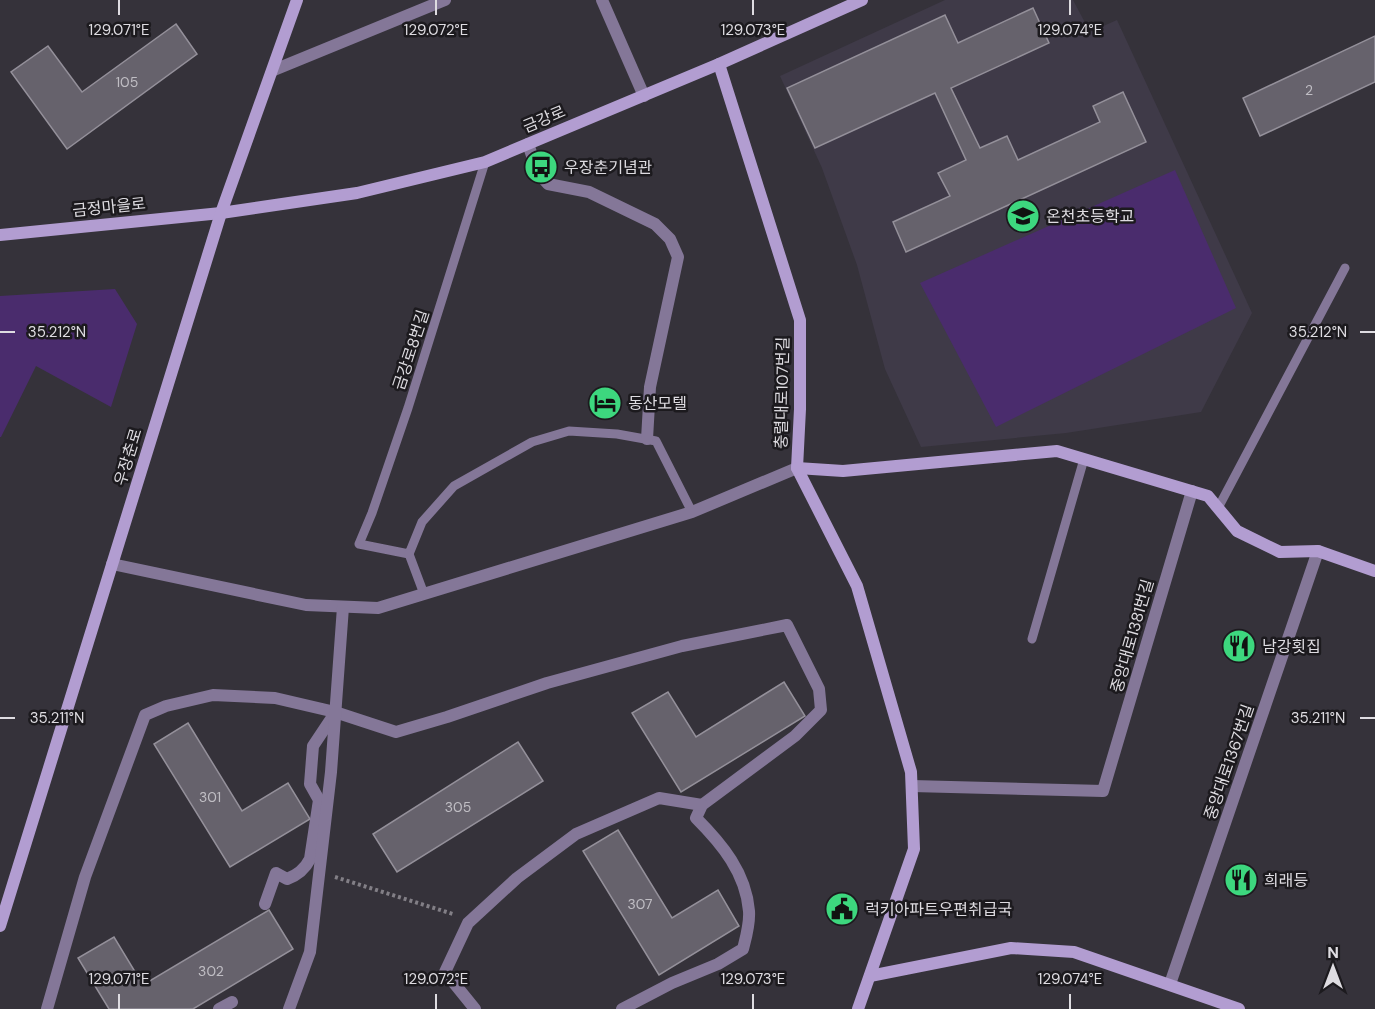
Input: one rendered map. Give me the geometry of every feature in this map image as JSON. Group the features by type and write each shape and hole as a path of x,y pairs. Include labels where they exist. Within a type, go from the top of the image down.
{"street":[{"name":"우장춘로","path":"0,926 221,213 274,70 297,0"},
{"path":"274,70 445,0"},
{"path":"602,0 644,96"},
{"name":"금강로","path":"221,213 357,193 485,162 719,64 862,0"},
{"name":"충렬대로107번길","path":"719,64 800,320 800,409 797,468 857,586 911,772 914,849 858,1009"},
{"path":"528,144 538,172 548,184 589,192 655,224 670,238 678,257 651,379 646,439"},
{"name":"금정마을로","path":"0,235 221,213"},
{"path":"112,564 306,605 378,608 692,512 797,468 843,471 1057,451 1208,496 1237,531 1280,552 1318,551 1375,571"},
{"name":"중앙대로1381번길","path":"912,786 1103,791 1192,491"},
{"name":"중앙대로1367번길","path":"1170,984 1318,551"},
{"path":"289,1009 310,952 320,872 343,607"},
{"path":"47,1009 85,877 146,715 166,706 213,695 275,698 335,712 396,732 547,683 682,646 787,626 819,689 821,710 795,736 702,805 696,818 715,837 740,873 749,912 748,930 742,949 718,964 672,983 622,1009"},
{"path":"265,904 276,873 287,879 296,876 310,859 320,800 310,784 312,746 335,712"},
{"path":"475,1009 445,972 468,923 517,878 576,834 659,798 702,805"},
{"path":"870,976 1011,948 1074,952 1239,1009"},
{"path":"219,1009 232,1002"}],"lane":[{"name":"금강로8번길","path":"409,554 359,544 372,513 404,418 485,162"},
{"path":"1218,508 1345,268"},
{"path":"424,594 409,554 422,522 454,486 532,442 569,431 617,434 656,441 692,512"},
{"path":"1032,639 1084,459"}],"path":[{"path":"320,872 457,915"}],"shaded area":[{"name":"온천초등학교","path":"945,0 1073,0 1090,32 1117,20 1252,313 1201,412 1066,433 921,447 885,369 857,265 822,168 780,76"},
{"path":"1175,170 1236,308 996,427 920,283"},
{"path":"115,289 137,324 111,407 36,366 0,437 0,296"}],"building":[{"path":"1033,8 1049,43 951,88 980,148 1007,136 1018,160 1100,122 1093,106 1123,92 1146,142 906,252 893,222 950,196 938,173 966,160 935,93 815,148 787,88 945,15 958,43"},
{"path":"176,24 197,54 67,149 11,72 48,46 82,92"},
{"path":"1375,36 1375,82 1260,136 1243,98"},
{"path":"784,682 805,716 681,792 632,713 668,692 696,737"},
{"path":"188,723 242,811 288,783 310,819 230,867 154,744"},
{"path":"518,742 543,781 397,872 373,834"},
{"path":"618,830 672,918 718,890 739,926 659,975 583,851"},
{"path":"269,910 293,949 193,1009 109,1009 78,958 114,937 143,985"}],"place":[{"name":"우장춘기념관","path":"541,167"},
{"name":"온천초등학교","path":"1023,216"},
{"name":"동산모텔","path":"605,403"},
{"name":"남강횟집","path":"1239,646"},
{"name":"희래등","path":"1241,880"},
{"name":"럭키아파트우편취급국","path":"842,909"}]}
